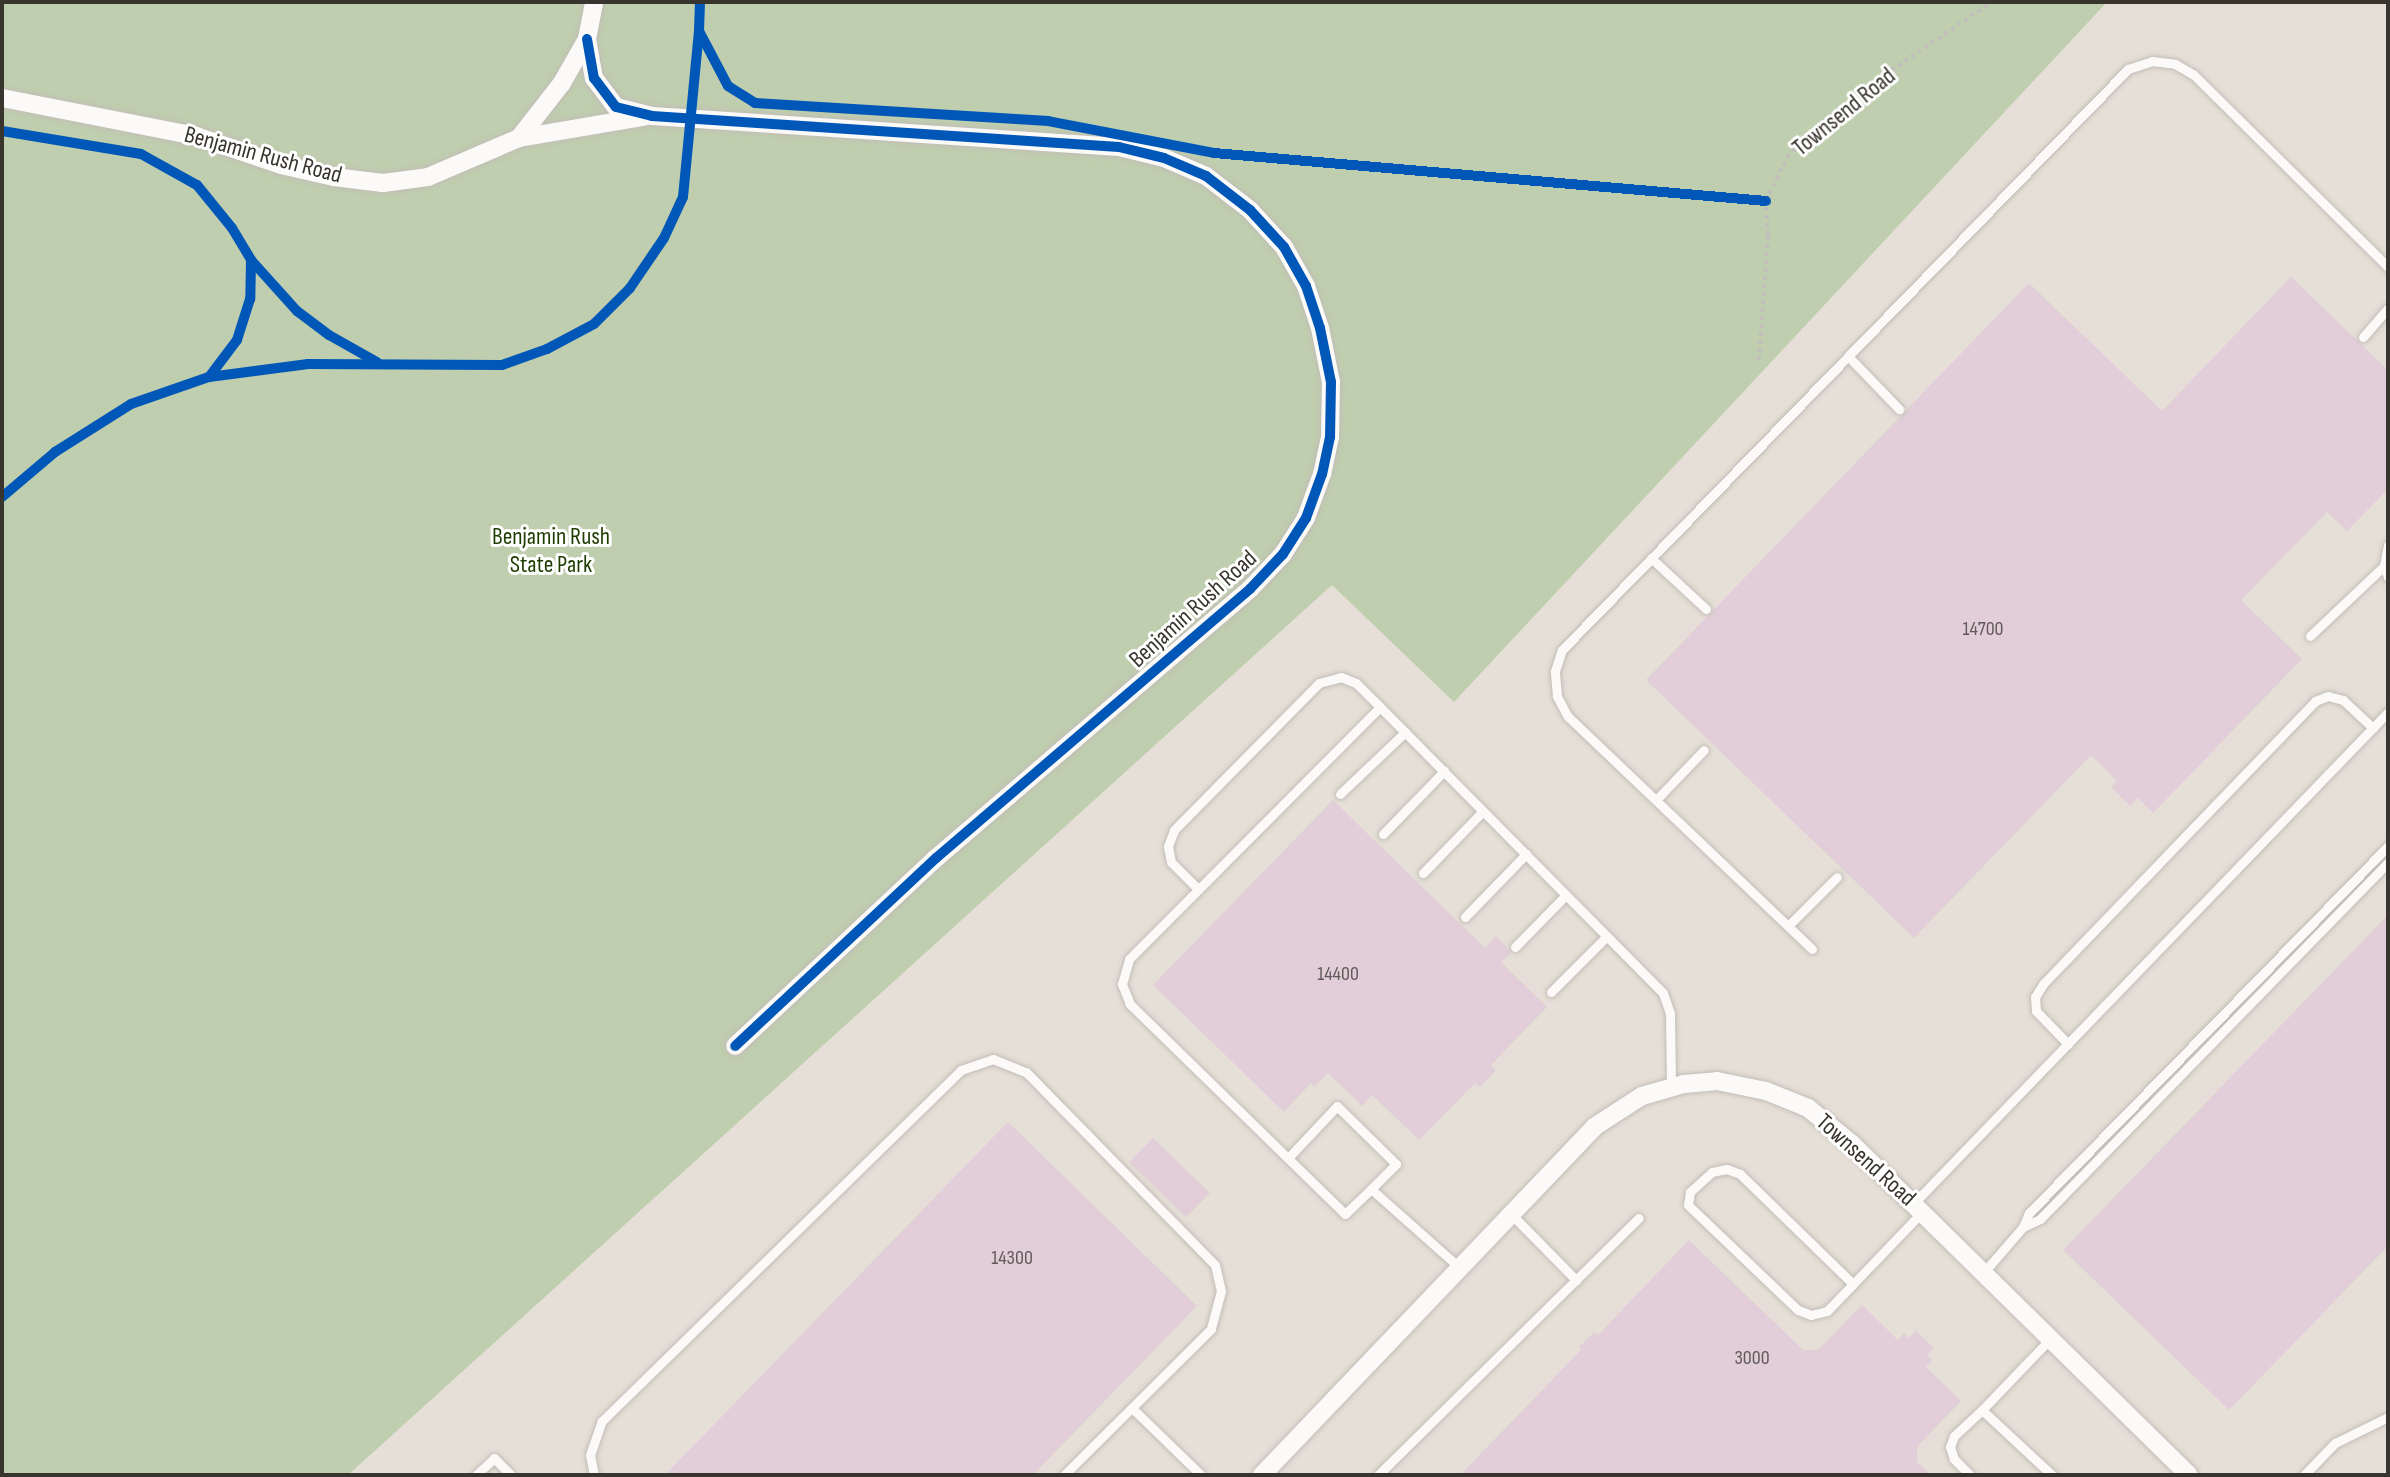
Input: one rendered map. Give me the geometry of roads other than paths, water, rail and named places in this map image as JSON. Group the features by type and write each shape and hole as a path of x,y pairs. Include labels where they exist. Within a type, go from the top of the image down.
{"street":[{"name":"Benjamin Rush Road","path":"519,138 562,83 587,39 594,2"},
{"name":"Benjamin Rush Road","path":"587,39 594,78 616,107 652,116 1119,147 1164,158 1206,176 1250,210 1284,247 1306,286 1320,328 1331,382 1330,437 1322,474 1306,518 1283,554 1250,589 936,858 735,1046"},
{"name":"Benjamin Rush Road","path":"2,98 196,136 281,165 383,183 428,177 519,138 652,116"},
{"name":"Townsend Road","path":"1264,1474 1594,1127 1642,1096 1717,1081 1766,1091 1808,1108 1919,1207 2189,1475"}],"lane":[{"path":"1812,949 1568,717 1557,696 1555,671 1562,650 2128,69 2152,61 2175,64 2194,75 2388,267"},
{"path":"2363,337 2388,308"},
{"path":"1848,356 1899,409"},
{"path":"2388,545 2384,566 2388,577"},
{"path":"1651,558 1706,609"},
{"path":"2310,636 2384,566"},
{"path":"1198,889 1171,862 1168,846 1174,830 1319,683 1341,677 1356,683 1663,993 1670,1013 1671,1088"},
{"path":"2068,1044 2036,1011 2035,997 2043,984 2315,701 2328,696 2343,700 2373,728"},
{"path":"1288,1158 1337,1106 1396,1164 1345,1214 1130,1004 1122,984 1129,959 1380,707"},
{"path":"1853,1284 1740,1174 1727,1169 1712,1172 1690,1192 1688,1205 1798,1310 1811,1315 1827,1311 1853,1284 1919,1207 2068,1044 2388,712"},
{"path":"1340,794 1405,732"},
{"path":"1656,800 1704,750"},
{"path":"1383,834 1444,771"},
{"path":"1423,873 1483,811"},
{"path":"1984,1272 2023,1227 2029,1213 2388,846"},
{"path":"1465,917 1526,854"},
{"path":"2023,1227 2040,1219 2388,863"},
{"path":"1788,926 1837,877"},
{"path":"1515,947 1566,895"},
{"path":"1551,992 1607,936"},
{"path":"2282,955 2291,962"},
{"path":"2181,1057 2190,1066"},
{"path":"594,1475 590,1455 602,1421 961,1070 993,1059 1026,1072 1215,1265 1221,1291 1211,1329 1064,1475"},
{"path":"2089,1152 2098,1160"},
{"path":"1371,1189 1460,1268"},
{"path":"1511,1214 1576,1280"},
{"path":"1378,1475 1639,1218"},
{"path":"1970,1475 1954,1459 1950,1447 1954,1436 2051,1338"},
{"path":"2373,1424 2388,1407"},
{"path":"1132,1408 1201,1475"},
{"path":"1982,1410 2052,1475"},
{"path":"2304,1475 2335,1443 2388,1417"},
{"path":"476,1475 494,1458 511,1475"}],"park label":[{"name":"Benjamin Rush State Park","path":"551,551"}]}
